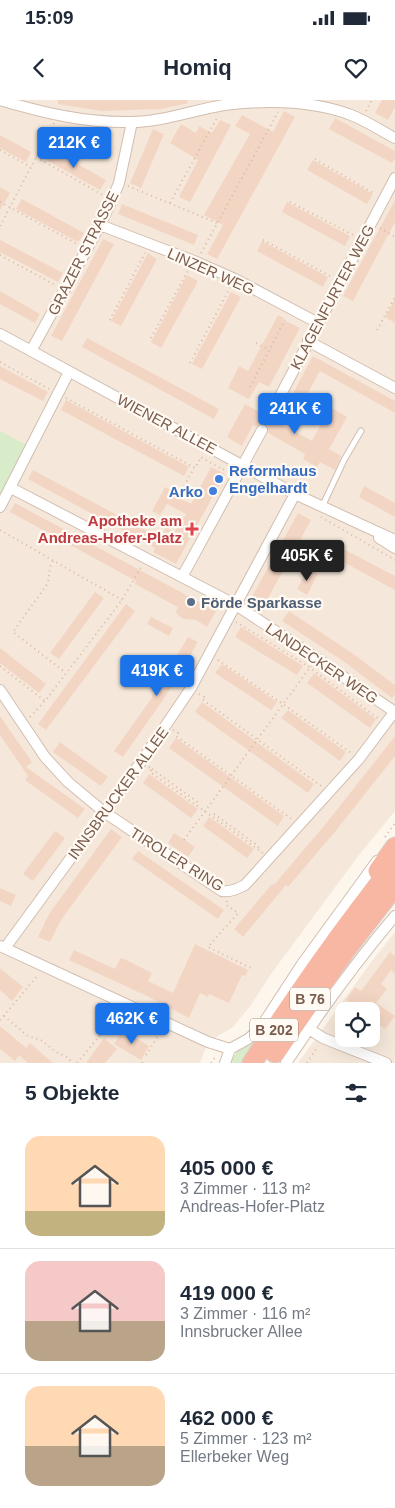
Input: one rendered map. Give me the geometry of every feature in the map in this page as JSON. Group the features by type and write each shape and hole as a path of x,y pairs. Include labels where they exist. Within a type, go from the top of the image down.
{"highway":[{"path":"349,922 364,890 395,847"},
{"name":"B 76","path":"296,997 349,922 395,864"},
{"name":"B 76","path":"268,1063 345,951 395,886"},
{"path":"345,951 368,934 395,902"},
{"name":"B 202","path":"252,1063 296,997"}],"street":[{"path":"0,100 58,116 132,122 171,117 224,105 284,102 314,104 350,115 395,138"},
{"name":"GRAZER STRASSE","path":"31,351 87,250 112,200 119,182 132,122"},
{"name":"KLAGENFURTER WEG","path":"269,418 395,178"},
{"name":"LINZER WEG","path":"100,225 235,279 318,323"},
{"name":"WIENER ALLEE","path":"0,334 230,457 295,494 395,540"},
{"path":"308,341 395,388"},
{"path":"0,508 69,372"},
{"path":"182,577 262,430"},
{"name":"LANDECKER WEG","path":"11,488 236,605 395,712"},
{"name":"INNSBRUCKER ALLEE","path":"2,947 141,762 191,688 295,494"},
{"name":"WIENER ALLEE","path":"362,525 395,548"},
{"name":"TIROLER RING","path":"0,690 45,757 68,782 104,812 222,891 236,890 244,885 266,855 300,824 359,759 395,712"},
{"path":"225,1063 230,1049 260,1030 302,964 395,836"},
{"path":"286,1063 357,961 395,916"},
{"path":"2,947 208,1042 230,1049"},
{"path":"309,1029 323,1038 371,1060 386,1063"}],"lane":[{"path":"322,507 344,460 361,431"}],"path":[{"path":"361,120 372,100"},
{"path":"151,338 284,102"},
{"path":"170,203 224,105"},
{"path":"0,226 58,116"},
{"path":"0,150 31,167"},
{"path":"36,157 112,200"},
{"path":"315,159 375,194"},
{"path":"119,182 217,223"},
{"path":"0,202 87,250"},
{"path":"290,202 353,235"},
{"path":"371,224 395,237"},
{"path":"264,240 340,281"},
{"path":"110,320 150,244"},
{"path":"0,255 65,290"},
{"path":"190,363 235,279"},
{"path":"377,330 395,297"},
{"path":"250,387 285,320"},
{"path":"256,343 269,350"},
{"path":"0,362 195,468"},
{"path":"178,499 201,457 223,470 230,457"},
{"path":"0,530 122,600"},
{"path":"24,724 45,701 122,600 146,558"},
{"path":"53,561 50,567 48,583 13,632 66,673"},
{"path":"229,618 309,667 387,723"},
{"path":"209,654 359,759"},
{"path":"184,840 316,658"},
{"path":"0,666 45,701"},
{"path":"191,688 204,697 202,700 329,792"},
{"path":"166,726 178,733 176,736 300,824"},
{"path":"141,762 199,804"},
{"path":"152,769 150,772 266,855"},
{"path":"214,814 257,845 266,855"},
{"path":"227,891 226,905 238,913 208,947 253,969"},
{"path":"0,1020 45,967"},
{"path":"4,1016 28,1036 40,1040 75,1063 116,1016 122,1003"},
{"path":"146,1055 166,1023"},
{"path":"308,1063 323,1038"}],"shaded area":[{"path":"0,100 395,100 395,811 359,855 271,974 251,1005 233,1027 208,1042 200,1063 0,1063"},
{"path":"395,932 395,1063 298,1063 335,1012 335,1047 380,1047 380,1002 342,1002"}],"green space":[{"path":"0,431 28,446 0,496"},
{"path":"261,1034 244,1063 230,1063 237,1051"}],"building":[{"path":"58,100 187,100 188,103 157,110 101,111 58,104"},
{"path":"382,100 395,100 395,107 388,120 375,113"},
{"path":"284,111 295,117 217,259 207,254 223,225 204,215 250,134 235,126 242,115 273,132"},
{"path":"335,118 395,151 395,158 392,163 329,129"},
{"path":"220,120 231,125 190,202 179,197 198,160 170,143 181,124 196,133 199,126 212,133"},
{"path":"153,129 164,134 141,188 130,183"},
{"path":"0,135 31,152 26,162 0,148"},
{"path":"49,148 106,180 100,190 43,158"},
{"path":"313,160 373,194 367,204 307,170"},
{"path":"0,187 10,193 0,210"},
{"path":"22,199 84,233 79,241 16,209"},
{"path":"395,200 395,222 353,301 343,296"},
{"path":"287,202 350,236 345,246 282,212"},
{"path":"122,204 198,235 194,245 118,214"},
{"path":"103,239 114,244 62,341 51,336"},
{"path":"0,240 63,273 58,282 0,252"},
{"path":"262,241 328,277 323,287 257,251"},
{"path":"148,253 157,259 121,326 111,321"},
{"path":"187,275 198,281 161,348 151,342"},
{"path":"0,291 40,314 35,323 0,304"},
{"path":"231,292 241,297 202,369 192,364"},
{"path":"395,299 395,323 385,317"},
{"path":"278,315 284,318 283,320 300,328 269,387 259,382 249,399 228,388 239,366 248,371"},
{"path":"87,338 219,409 214,419 82,347"},
{"path":"313,356 395,401 395,413 320,371 295,416 284,410"},
{"path":"0,366 48,392 43,401 0,379"},
{"path":"66,400 189,467 184,476 61,410"},
{"path":"245,404 263,414 262,418 265,423 270,424 275,421 312,441 330,407 347,417 329,449 341,456 335,470 320,462 317,467 303,459 305,454 268,433 268,427 265,424 259,424 256,427 253,425 242,446 227,437"},
{"path":"211,467 225,474 176,564 153,552 155,548 28,479 33,470 160,538 166,527 174,532 186,514 167,504 160,515 152,511 165,487 173,491 172,494 191,504"},
{"path":"364,486 395,503 395,517 359,497"},
{"path":"15,503 216,611 207,627 196,620 184,619 176,612 178,607 135,584 136,581 10,512"},
{"path":"298,513 311,520 262,609 249,602"},
{"path":"326,540 395,576 395,590 321,550"},
{"path":"308,569 318,574 307,595 297,589"},
{"path":"95,592 104,598 59,659 50,653"},
{"path":"126,604 135,611 46,730 38,724"},
{"path":"289,611 352,653 395,685 395,694 392,698 343,661 282,621"},
{"path":"151,617 173,628 169,636 147,624"},
{"path":"241,627 303,666 297,675 235,637"},
{"path":"188,637 198,642 165,697 123,757 114,751 151,699"},
{"path":"0,648 46,684 39,693 0,663"},
{"path":"222,664 277,702 271,710 215,673"},
{"path":"314,673 376,719 370,728 307,683"},
{"path":"202,702 314,784 308,793 195,712"},
{"path":"288,710 346,752 340,761 281,718"},
{"path":"0,716 32,762 26,767 85,809 78,818 25,780 28,776 0,735"},
{"path":"395,736 395,756 334,833 288,887 286,885 243,937 234,929 328,821"},
{"path":"176,738 284,816 278,826 169,748"},
{"path":"60,742 108,777 101,786 53,752"},
{"path":"149,774 198,809 191,818 143,783"},
{"path":"209,817 254,849 247,858 203,826"},
{"path":"111,829 122,837 61,920 50,942 38,937 49,914"},
{"path":"55,831 65,838 33,881 23,874"},
{"path":"174,833 195,847 188,857 168,843"},
{"path":"138,851 224,910 218,919 132,859"},
{"path":"0,888 16,895 11,906 0,901"},
{"path":"195,944 248,970 245,976 242,975 229,1003 209,994 208,997 200,993 189,1018 147,996 69,960 74,950 115,969 122,958 152,973 148,981 173,993"},
{"path":"390,952 395,956 395,974 391,970 381,984 387,989 377,1002 349,1002 346,1000 355,987 361,991"},
{"path":"0,968 23,987 12,1001 0,990"},
{"path":"380,1006 395,1016 385,1029 380,1025"},
{"path":"0,1026 26,1048 30,1043 53,1063 28,1063 19,1055 15,1061 0,1049"},
{"path":"123,1030 149,1046 141,1060 114,1044"},
{"path":"104,1038 117,1049 105,1063 86,1063"}],"place":[{"name":"Reformhaus Engelhardt","path":"219,479"},
{"name":"Arko","path":"213,491"},
{"name":"Apotheke am Andreas-Hofer-Platz","path":"192,529"},
{"name":"Förde Sparkasse","path":"191,602"}]}
